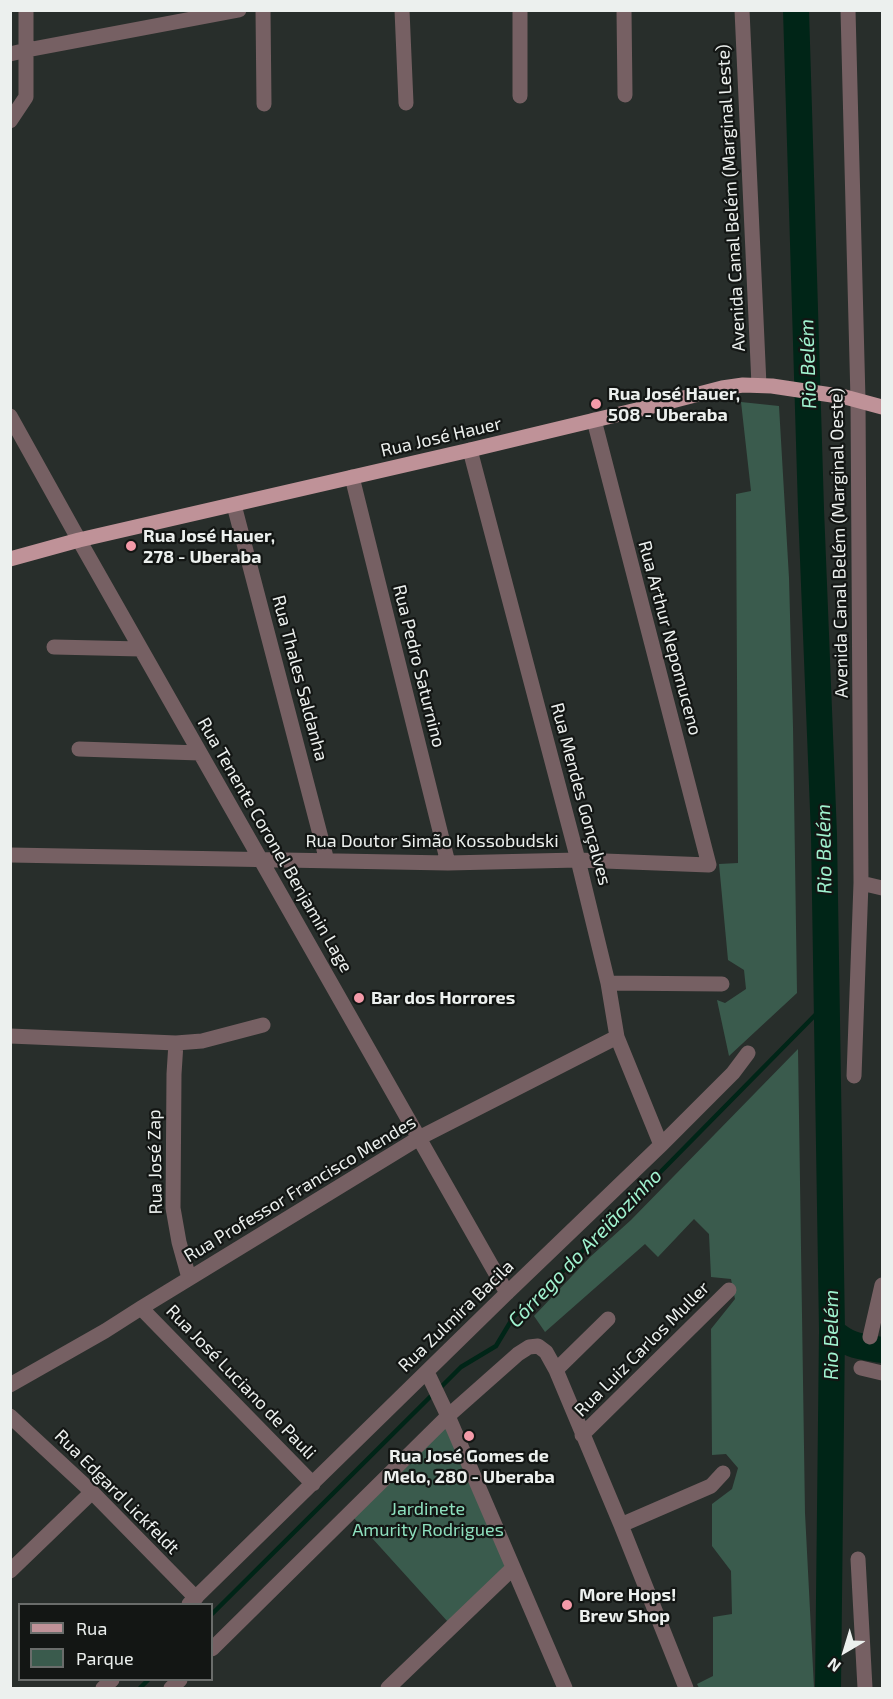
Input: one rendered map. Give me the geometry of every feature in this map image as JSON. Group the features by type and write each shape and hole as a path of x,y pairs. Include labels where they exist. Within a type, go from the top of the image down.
{"main road":[{"name":"Rua José Hauer","path":"10,559 79,540 470,450 722,388 766,385 851,399 882,407"}],"street":[{"path":"10,121 27,97 26,10"},
{"path":"10,54 239,10"},
{"path":"263,10 264,104"},
{"path":"402,10 406,103"},
{"path":"520,10 520,96"},
{"path":"624,10 625,95"},
{"name":"Avenida Canal Belém (Marginal Leste)","path":"742,10 766,385"},
{"name":"Avenida Canal Belém (Marginal Oeste)","path":"848,10 851,399 861,883 854,1076"},
{"name":"Rua Tenente Coronel Benjamin Lage","path":"10,416 507,1293"},
{"name":"Rua Arthur Nepomuceno","path":"594,420 709,865"},
{"name":"Rua Mendes Gonçalves","path":"470,450 578,860 608,983 617,1037 661,1145"},
{"name":"Rua Pedro Saturnino","path":"352,477 448,863"},
{"name":"Rua Thales Saldanha","path":"234,505 327,861"},
{"path":"54,647 141,649"},
{"path":"79,749 200,753"},
{"name":"Rua Doutor Simão Kossobudski","path":"10,855 448,863 578,860 709,865"},
{"path":"861,883 882,888"},
{"path":"608,983 722,984"},
{"path":"10,1036 176,1043 202,1041 263,1025"},
{"name":"Rua Professor Francisco Mendes","path":"10,1385 105,1331 419,1138 617,1037"},
{"name":"Rua José Zap","path":"176,1043 173,1208 189,1278"},
{"name":"Rua Zulmira Bacila","path":"192,1601 661,1145 733,1073 748,1053"},
{"path":"870,1337 882,1285"},
{"name":"Rua Luiz Carlos Muller","path":"582,1435 729,1290"},
{"name":"Rua José Luciano de Pauli","path":"141,1308 313,1484"},
{"path":"556,1370 608,1319"},
{"path":"213,1647 448,1416 518,1354 529,1347 538,1346 546,1352 556,1370 686,1689"},
{"path":"861,1368 882,1373"},
{"path":"427,1372 565,1689"},
{"name":"Rua Edgard Lickfeldt","path":"10,1416 92,1492 192,1601"},
{"path":"621,1525 711,1486 723,1473"},
{"path":"10,1571 92,1492"},
{"path":"858,1559 865,1689"},
{"path":"392,1687 513,1568"}],"green space":[{"path":"741,402 779,406 789,578 797,993 729,1056 717,1000 725,1003 746,989 744,970 728,960 719,864 738,863 736,494 751,491"},
{"path":"798,1049 805,1513 814,1688 699,1688 697,1684 713,1676 713,1617 732,1614 731,1571 712,1546 712,1504 732,1489 738,1468 726,1454 712,1455 711,1329 735,1299 731,1279 711,1277 709,1234 694,1219 658,1257 645,1244 545,1332 534,1316"},
{"name":"Jardinete Amurity Rodrigues","path":"448,1424 507,1565 448,1622 353,1517"}],"waterway":[{"name":"Rio Belém","path":"796,10 811,509 824,835 832,1331 828,1688"},
{"name":"Córrego do Areiãozinho","path":"439,1389 461,1367 496,1346 514,1316 560,1274 827,1003"},
{"path":"832,1331 850,1343 882,1350"},
{"name":"Córrego do Areiãozinho","path":"213,1613 433,1394"},
{"name":"Córrego do Areiãozinho","path":"140,1688 147,1681"}],"place":[{"name":"Rua José Hauer, 508 - Uberaba","path":"596,404"},
{"name":"Rua José Hauer, 278 - Uberaba","path":"131,546"},
{"name":"Bar dos Horrores","path":"359,998"},
{"name":"Rua José Gomes de Melo, 280 - Uberaba","path":"469,1436"},
{"name":"More Hops! Brew Shop","path":"567,1605"}]}
